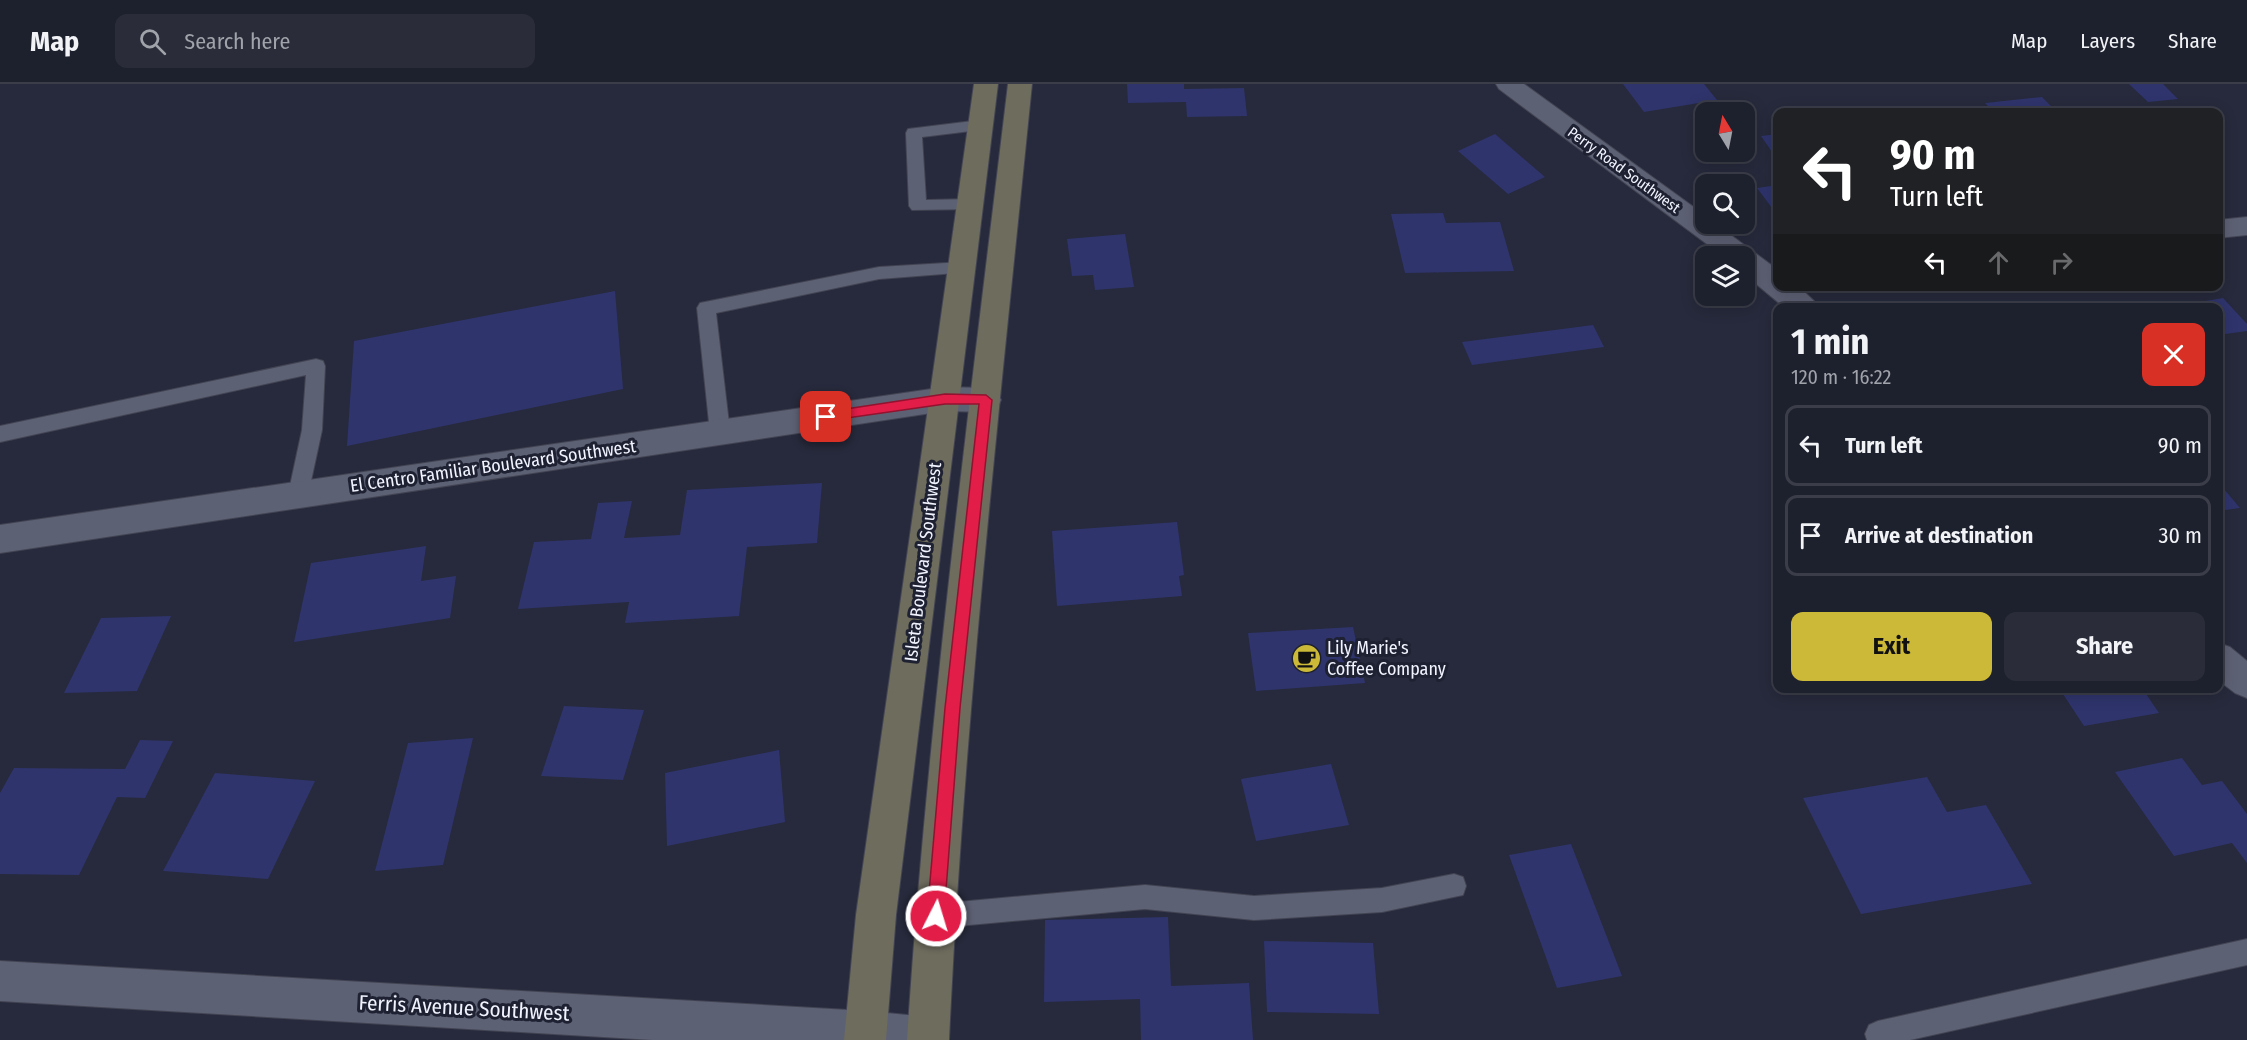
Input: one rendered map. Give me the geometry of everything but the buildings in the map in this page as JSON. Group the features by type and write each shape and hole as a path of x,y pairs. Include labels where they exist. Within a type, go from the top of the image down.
{"main road":[{"name":"Isleta Boulevard Southwest","path":"866,1036 876,915 986,84"},
{"path":"928,1039 953,708 1020,84"}],"street":[{"name":"Perry Road Southwest","path":"1508,84 1727,246"},
{"path":"2223,228 2247,226"},
{"path":"1785,291 1799,303"},
{"name":"El Centro Familiar Boulevard Southwest","path":"0,539 945,399 986,400"},
{"path":"2223,662 2247,682"},
{"name":"Ferris Avenue Southwest","path":"0,981 928,1039"}],"lane":[{"path":"971,205 918,206 914,133 981,125"},
{"path":"720,432 706,308 879,273 963,268"},
{"path":"0,434 316,366 312,430 298,495"},
{"path":"936,916 1145,897 1254,909 1382,900 1454,886"},
{"path":"1878,1034 2247,952"}],"place":[{"name":"Lily Marie's Coffee Company","path":"1306,658"}],"route":[{"path":"826,417 945,399 986,400 953,708 936,916"}]}
